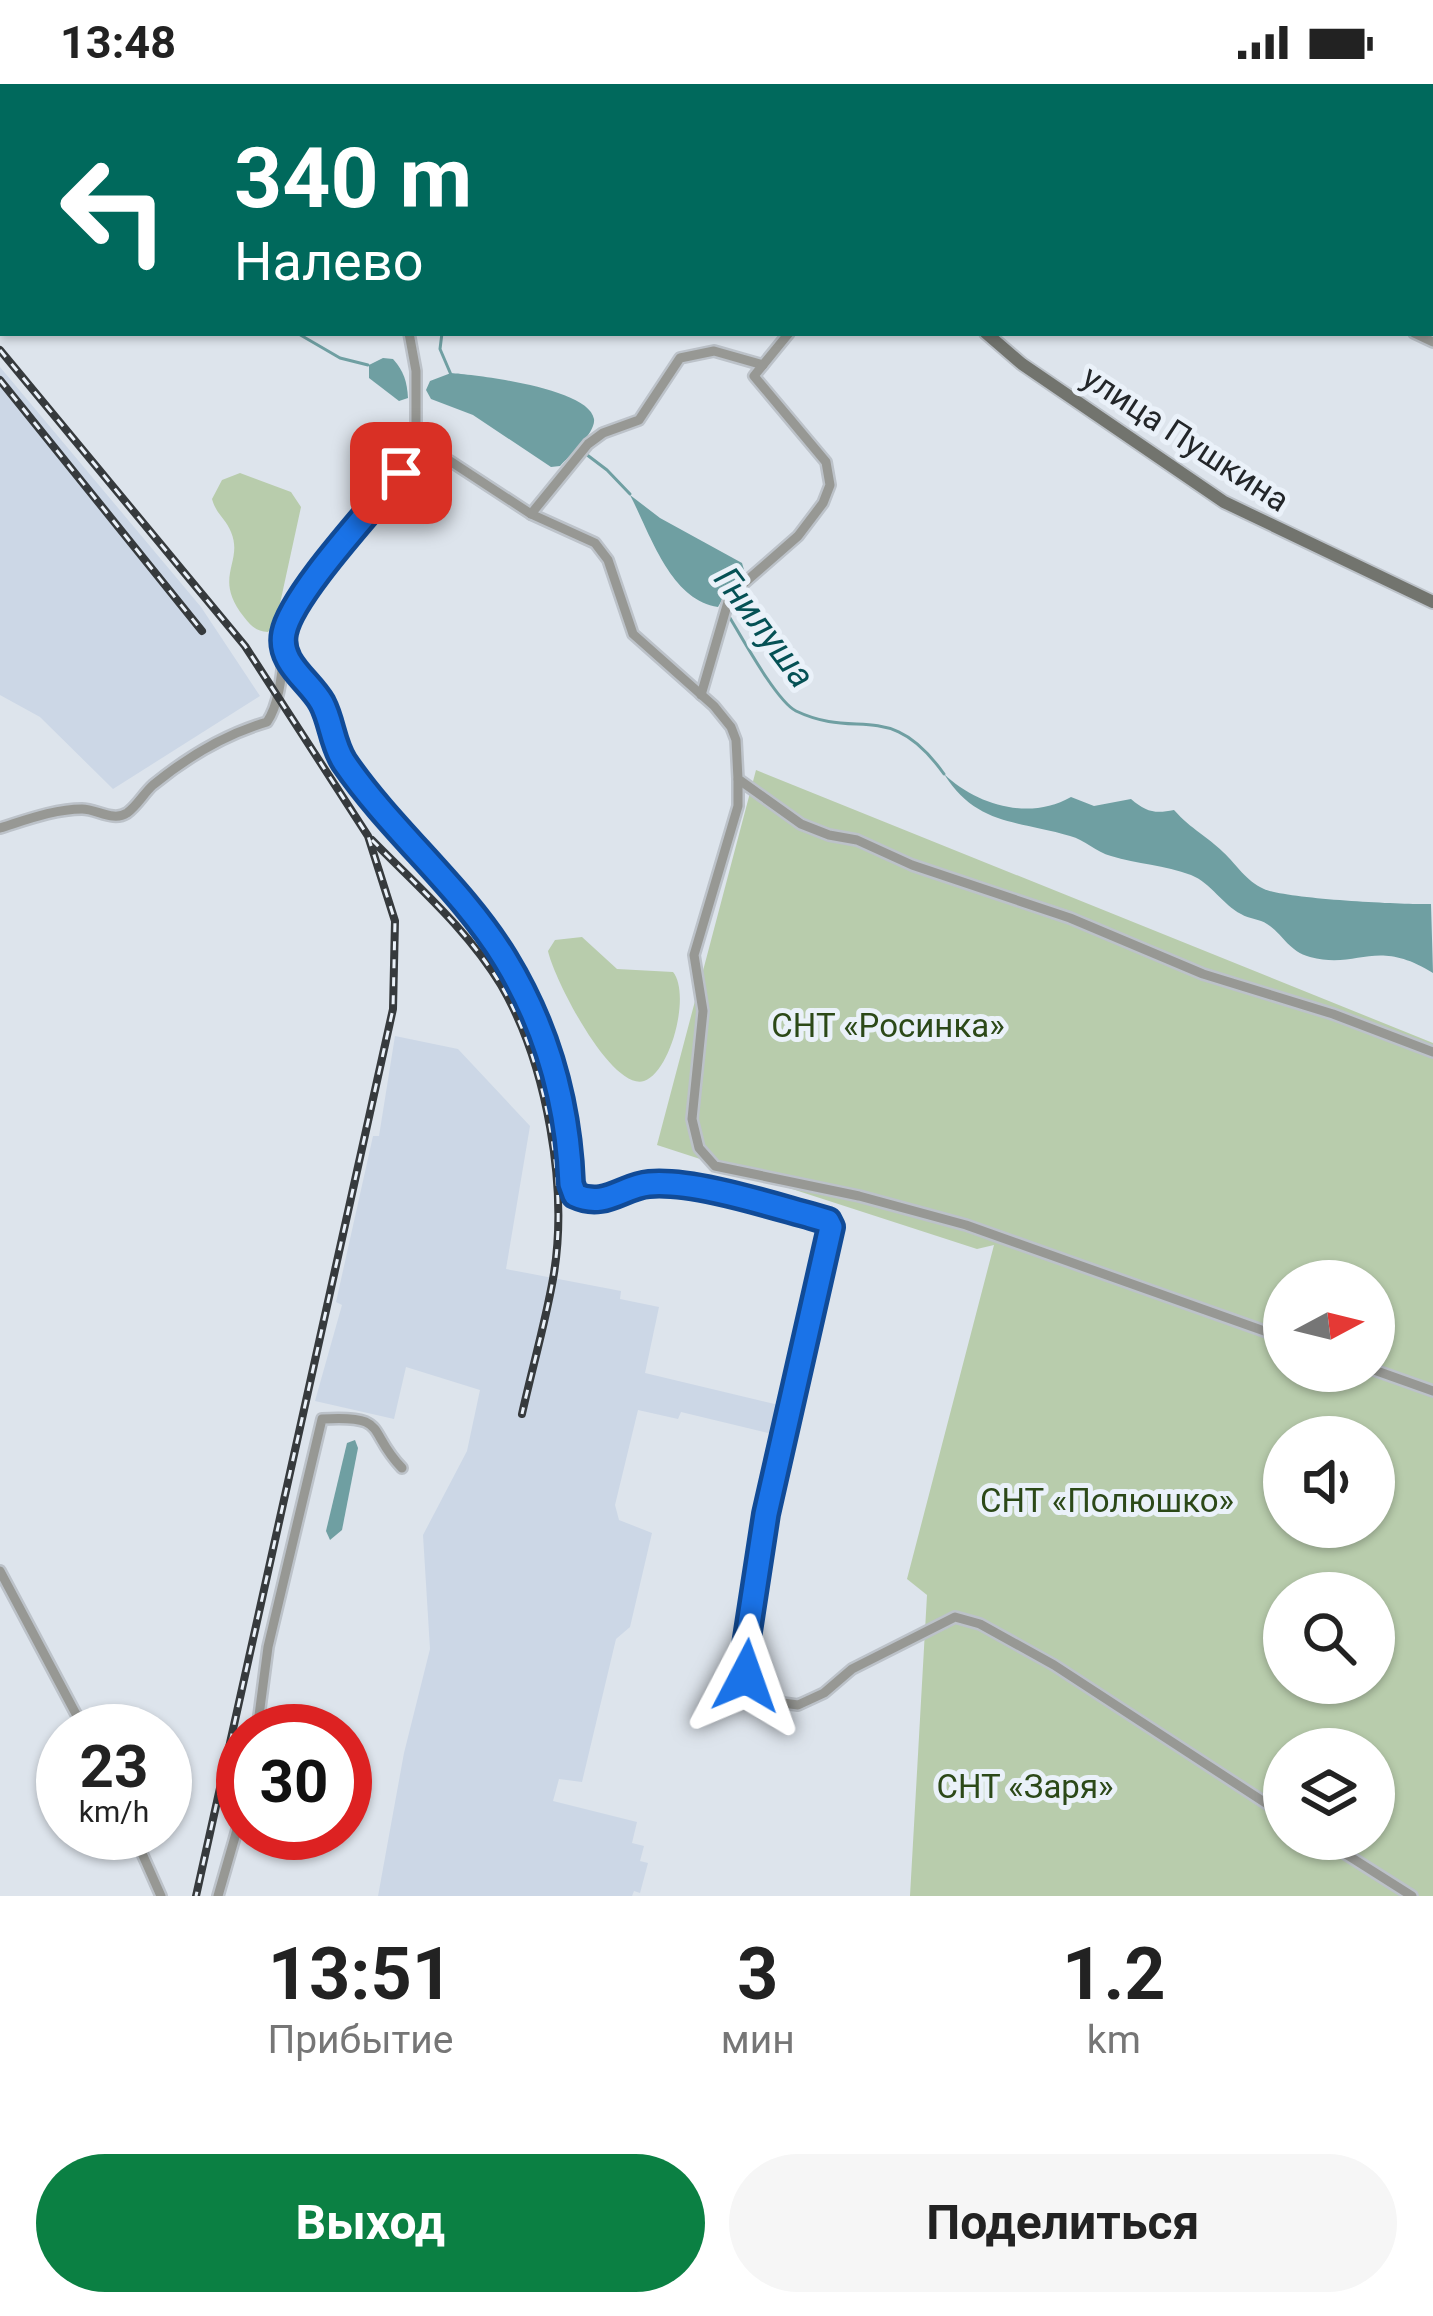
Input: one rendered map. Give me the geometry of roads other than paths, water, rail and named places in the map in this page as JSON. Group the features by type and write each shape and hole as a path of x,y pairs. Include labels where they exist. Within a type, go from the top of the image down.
{"main road":[{"name":"улица Пушкина","path":"989,336 1022,364 1224,502 1433,602"}],"street":[{"path":"0,827 88,808 116,817 127,813 149,788 177,768 240,730 267,722 274,711 282,639 291,609 416,456 416,371 410,336"},
{"path":"701,694 728,602 798,536 823,503 830,485 826,462 754,376 787,336"},
{"path":"531,514 588,445 604,433 639,420 680,358 714,351 763,365"},
{"path":"416,456 450,460 531,514 595,543 608,560 633,634 731,727 739,779 737,806 694,955 703,1012 692,1119 699,1148 715,1166 859,1196 966,1226 1263,1331"},
{"path":"282,639 294,670 321,701 342,759 487,932 508,964 557,1077 575,1195 603,1198 631,1192 641,1184 681,1186 811,1216 828,1221 831,1227 766,1514 743,1664 746,1676 783,1703 798,1706 824,1693 852,1669 955,1617 980,1624 1054,1665 1263,1801"},
{"path":"739,779 801,824 1070,918 1203,974 1333,1014 1433,1052"},
{"path":"1395,1377 1433,1391"},
{"path":"261,1704 268,1647 322,1419 365,1420 380,1431 402,1468"},
{"path":"0,1570 71,1704"},
{"path":"146,1860 161,1896"},
{"path":"218,1896 228,1860"},
{"path":"1355,1860 1412,1896"}],"water":[{"path":"393,359 400,368 408,398 399,401 369,378 369,365"},
{"path":"451,373 553,391 587,408 593,425 560,466 551,467 473,415 431,399 426,390 430,381"},
{"path":"630,495 660,518 742,563 745,573 732,582 718,607 701,602 674,579"},
{"path":"944,774 972,794 1004,806 1038,808 1071,797 1094,806 1131,799 1151,811 1174,810 1252,881 1276,893 1431,904 1433,973 1396,957 1327,960 1302,954 1267,924 1244,916 1191,875 1111,856 1070,836 984,812"},
{"path":"355,1440 358,1448 342,1530 330,1540 326,1531 347,1443"}],"waterway":[{"name":"Гнилуша","path":"302,336 340,358 368,365"},
{"path":"442,336 440,349 452,377"},
{"name":"Гнилуша","path":"574,445 630,494"},
{"name":"Гнилуша","path":"727,613 769,681 796,711 907,736 944,774"}],"railway":[{"path":"0,350 245,646 368,836 395,921 393,1009 196,1896"},
{"path":"0,380 202,631"},
{"path":"372,840 441,909 488,965 517,1017 542,1089 556,1167 557,1244 550,1296 522,1414"}],"park label":[{"name":"СНТ «Росинка»","path":"888,1025"},
{"name":"СНТ «Полюшко»","path":"1107,1500"},
{"name":"СНТ «Заря»","path":"1025,1786"}]}
